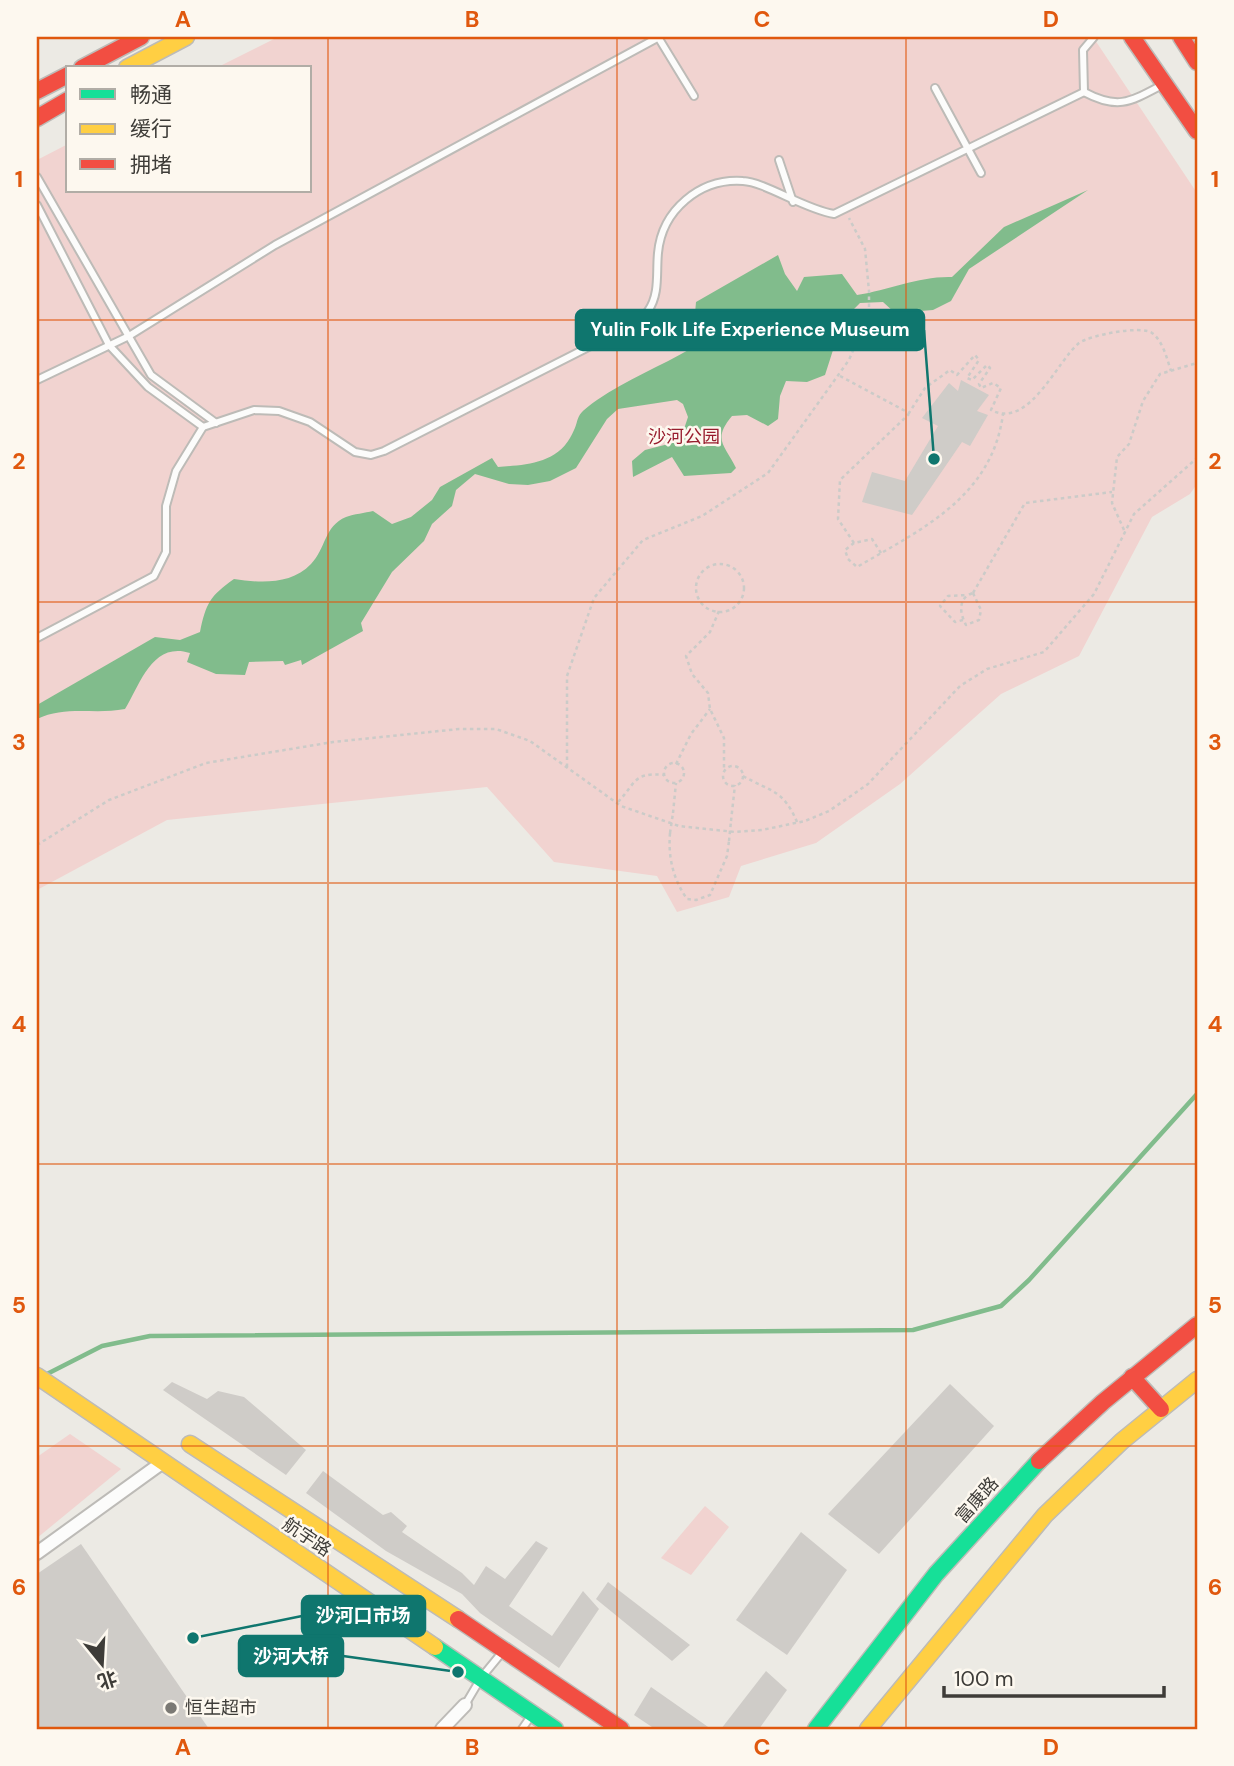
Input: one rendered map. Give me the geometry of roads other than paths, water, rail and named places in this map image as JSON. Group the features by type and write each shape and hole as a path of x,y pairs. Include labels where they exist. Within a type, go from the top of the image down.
{"main road":[{"path":"131,66 186,37"},
{"path":"1132,37 1197,131"},
{"path":"1181,37 1197,62"},
{"path":"86,66 137,38"},
{"path":"37,91 66,76"},
{"path":"37,118 66,101"},
{"name":"富康路","path":"816,1729 881,1643 1013,1487 1092,1411 1197,1325"},
{"name":"航宇路","path":"37,1376 555,1729"},
{"path":"1132,1377 1161,1409"},
{"path":"868,1729 1045,1515 1122,1441 1197,1380"},
{"path":"190,1444 505,1649 621,1729"}],"street":[{"path":"37,1552 163,1462"},
{"path":"446,1728 465,1705"}],"lane":[{"path":"37,380 129,336 275,245 659,37 694,96"},
{"path":"1084,92 1083,50 1094,37"},
{"path":"1084,92 1103,102 1123,103 1164,84"},
{"path":"935,88 981,173"},
{"path":"37,638 154,576 166,552 166,506 176,471 184,453 203,428 254,410 279,411 310,422 355,452 370,455 384,451 622,330 648,312 656,292 658,251 663,233 676,208 697,190 720,182 746,181 812,210 834,214 1084,92"},
{"path":"779,160 793,202"},
{"path":"37,177 151,375 216,423"},
{"path":"37,205 110,345 148,387 203,428"},
{"path":"465,1705 481,1678 505,1649"},
{"path":"522,1729 532,1714"}],"waterway":[{"path":"45,1375 102,1346 150,1336 913,1330 1001,1306 1029,1280 1197,1094"}],"place":[{"name":"Yulin Folk Life Experience Museum","path":"934,459"},
{"name":"沙河口市场","path":"193,1638"},
{"name":"沙河大桥","path":"458,1672"},
{"name":"恒生超市","path":"171,1708"}],"park label":[{"name":"沙河公园","path":"684,437"}]}
